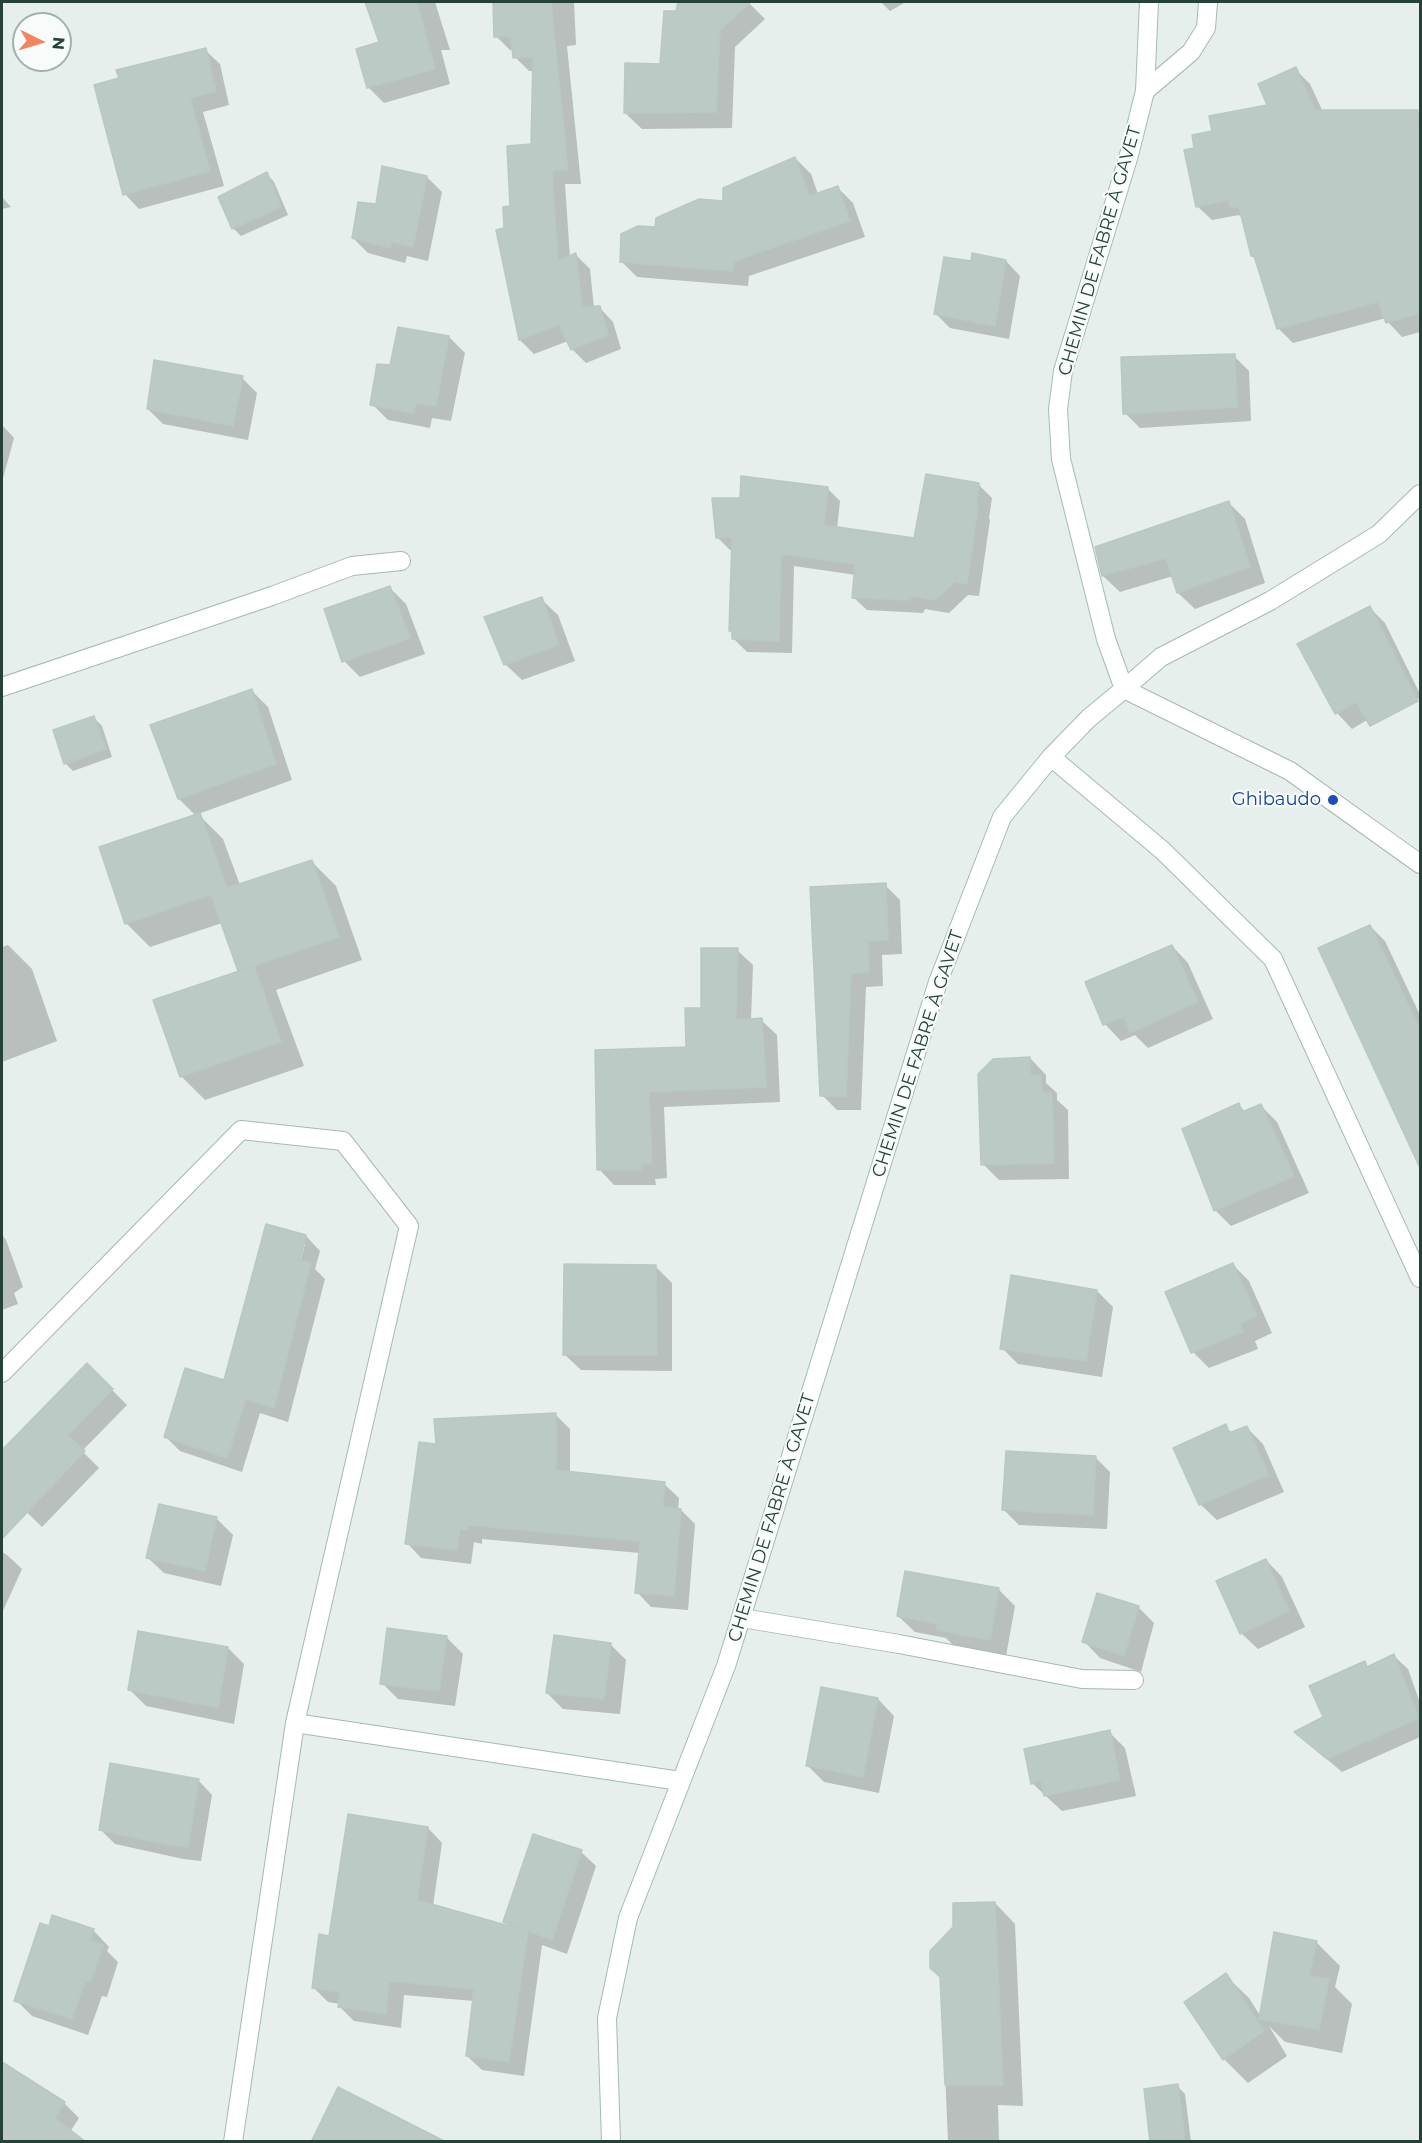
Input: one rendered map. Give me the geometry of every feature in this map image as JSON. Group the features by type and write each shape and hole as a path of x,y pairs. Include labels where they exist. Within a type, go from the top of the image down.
{"street":[{"name":"CHEMIN DE FABRE À GAVET","path":"612,2142 607,2018 628,1918 726,1666 938,982 1002,817 1051,757 1089,718 1124,689 1106,639 1062,459 1058,409 1063,370 1129,154 1145,91 1149,2"},
{"path":"1145,91 1191,52 1206,28 1208,2"},
{"path":"1420,494 1379,534 1270,601 1161,657 1124,689 1290,771 1420,864"},
{"path":"2,687 228,612 352,566 401,561"},
{"path":"1051,757 1162,850 1273,960 1420,1278"},
{"path":"2,1373 241,1130 343,1142 409,1226 295,1723 233,2142"},
{"path":"741,1618 1082,1678 1134,1680"},
{"path":"295,1723 680,1780"}],"building":[{"path":"365,2 417,2 435,69 367,88 356,49 379,42"},
{"path":"493,2 551,2 568,170 552,171 558,261 576,253 582,307 600,306 608,335 571,350 559,325 519,340 496,230 504,228 503,207 510,206 507,146 531,144 533,57 513,58 511,37 494,37"},
{"path":"678,2 751,2 720,30 716,112 624,113 625,63 660,64 664,11 676,11"},
{"path":"206,48 216,91 190,98 210,171 123,195 94,85 119,78 116,70"},
{"path":"1296,67 1315,110 1418,110 1420,313 1386,323 1378,302 1277,329 1254,256 1251,256 1239,207 1230,208 1229,200 1196,207 1184,150 1194,148 1192,135 1212,131 1209,116 1267,105 1258,84"},
{"path":"795,157 809,196 838,186 850,221 734,261 733,271 620,262 621,234 638,226 655,227 656,218 699,199 723,201 723,188"},
{"path":"382,166 427,176 413,247 392,242 390,248 352,238 358,202 376,204"},
{"path":"267,172 281,207 232,229 218,197"},
{"path":"972,253 1006,260 995,326 934,314 944,257 971,261"},
{"path":"398,327 449,336 436,406 416,403 414,413 370,405 377,364 390,365"},
{"path":"1235,354 1237,407 1123,414 1121,357"},
{"path":"154,360 243,376 233,426 147,409"},
{"path":"926,474 979,483 967,584 955,582 935,600 912,596 910,600 852,598 855,564 781,554 779,641 732,639 732,631 729,631 732,537 716,538 712,498 740,498 741,476 828,487 824,525 914,538"},
{"path":"1229,501 1250,567 1177,593 1166,558 1102,576 1095,547"},
{"path":"390,586 410,638 342,662 324,609"},
{"path":"542,597 559,645 504,665 484,617"},
{"path":"1370,606 1418,701 1370,726 1356,702 1335,714 1297,644"},
{"path":"252,689 276,764 178,799 150,725"},
{"path":"94,716 106,749 64,764 53,730"},
{"path":"200,813 227,888 312,860 339,937 238,971 211,895 125,924 99,847"},
{"path":"886,883 888,940 868,941 869,972 851,973 846,1096 820,1096 810,887"},
{"path":"1370,925 1420,1029 1420,1168 1318,948"},
{"path":"1172,945 1198,1002 1130,1033 1124,1017 1103,1025 1085,982"},
{"path":"701,948 738,948 736,1020 762,1018 766,1087 649,1092 652,1164 641,1164 641,1170 597,1170 595,1050 686,1047 685,1008 701,1008"},
{"path":"254,966 281,1042 180,1077 153,1000"},
{"path":"1030,1057 1031,1076 1041,1075 1042,1093 1052,1093 1054,1163 981,1165 978,1074 993,1059"},
{"path":"1239,1103 1242,1112 1261,1104 1294,1176 1214,1211 1182,1129"},
{"path":"266,1224 306,1235 300,1260 311,1263 274,1408 246,1399 227,1458 164,1437 185,1368 224,1380"},
{"path":"1233,1263 1257,1316 1240,1324 1243,1332 1191,1353 1165,1292"},
{"path":"564,1264 656,1265 657,1355 563,1355"},
{"path":"1011,1275 1097,1290 1086,1361 1000,1349"},
{"path":"87,1363 113,1389 68,1435 85,1451 2,1539 2,1450"},
{"path":"556,1413 556,1470 665,1482 663,1507 681,1509 674,1596 635,1593 640,1541 468,1525 468,1530 460,1529 457,1550 405,1544 419,1442 436,1444 434,1419"},
{"path":"1226,1424 1229,1433 1247,1426 1269,1475 1199,1505 1173,1448"},
{"path":"1006,1451 1096,1456 1093,1515 1002,1510"},
{"path":"159,1504 217,1517 205,1571 146,1558"},
{"path":"1266,1559 1289,1611 1240,1634 1216,1581"},
{"path":"905,1571 999,1588 990,1640 936,1630 937,1624 897,1616"},
{"path":"1097,1593 1139,1606 1124,1656 1082,1642"},
{"path":"387,1628 447,1636 439,1691 380,1684"},
{"path":"138,1631 228,1647 218,1708 128,1690"},
{"path":"554,1635 611,1643 604,1699 546,1693"},
{"path":"1394,1654 1419,1718 1327,1759 1294,1732 1323,1717 1309,1686 1365,1661 1367,1667"},
{"path":"821,1687 878,1698 863,1777 806,1766"},
{"path":"1110,1730 1120,1780 1044,1796 1041,1781 1031,1784 1024,1749"},
{"path":"110,1763 199,1779 188,1847 99,1830"},
{"path":"348,1814 428,1827 417,1900 527,1931 503,1922 533,1834 582,1850 552,1940 528,1931 509,2062 466,2056 474,1989 389,1981 386,2014 338,2007 340,1992 312,1988 319,1934 329,1936"},
{"path":"995,1902 1003,2085 945,2085 940,1977 930,1968 930,1951 953,1927 953,1903"},
{"path":"52,1915 94,1929 90,1940 103,1945 91,1981 85,1981 72,2019 14,2001 40,1923 49,1926"},
{"path":"1274,1932 1317,1941 1309,1976 1329,1979 1319,2030 1259,2019"},
{"path":"1226,1973 1264,2031 1223,2060 1184,2002"},
{"path":"2,2062 65,2102 55,2118 86,2142 2,2142"},
{"path":"1178,2084 1185,2142 1150,2142 1144,2089"},
{"path":"338,2087 446,2142 311,2142"}],"place":[{"name":"Ghibaudo","path":"1333,800"}]}
